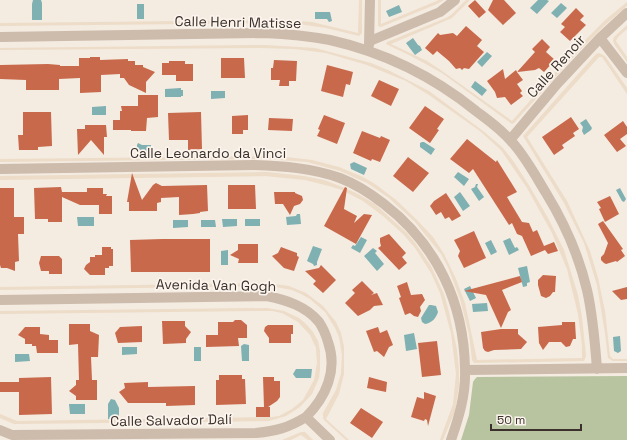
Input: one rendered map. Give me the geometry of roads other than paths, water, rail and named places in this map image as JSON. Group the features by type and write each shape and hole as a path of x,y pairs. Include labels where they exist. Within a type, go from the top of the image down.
{"street":[{"path":"369,51 370,0"},
{"path":"370,40 440,12 455,0"},
{"name":"Calle Renoir","path":"510,140 557,84 600,38 627,14"},
{"name":"Calle Henri Matisse","path":"0,37 264,33 295,35 329,40 369,51 417,72 467,103 510,140 526,160 558,213 576,251 587,290 592,315 597,369"},
{"path":"600,38 627,73"},
{"name":"Calle Leonardo da Vinci","path":"0,169 254,165 284,166 315,171 340,178 362,189 406,222 428,248 439,265 452,295 461,328 466,370 462,406 451,440"},
{"name":"Avenida Van Gogh","path":"0,300 267,296 282,299 295,304 308,312 319,322 330,346 331,366 328,385 315,408 306,417"},
{"path":"466,370 627,368"},
{"path":"306,417 330,440"},
{"name":"Calle Salvador Dalí","path":"0,430 12,435 256,433 274,432 290,426 306,417"}],"water":[{"path":"33,0 41,0 42,20 32,20"},
{"path":"538,0 549,1 537,14 530,8"},
{"path":"561,3 567,8 557,18 551,13"},
{"path":"137,4 144,4 144,19 137,19"},
{"path":"399,5 402,12 389,17 386,11"},
{"path":"315,12 330,12 332,21 329,22 327,19 315,19"},
{"path":"413,38 422,50 415,55 406,43"},
{"path":"487,52 492,56 482,67 477,62"},
{"path":"475,81 487,90 482,96 471,87"},
{"path":"181,88 181,90 183,90 183,96 165,97 165,89"},
{"path":"211,91 225,91 225,98 211,99"},
{"path":"106,106 106,115 92,115 92,107"},
{"path":"586,119 592,128 584,135 582,131 583,127 580,123"},
{"path":"422,142 435,149 431,155 420,147 420,143"},
{"path":"138,143 142,145 151,145 151,152 137,152"},
{"path":"354,162 367,168 364,175 351,169 350,164"},
{"path":"458,172 469,179 464,186 454,177"},
{"path":"476,184 478,184 477,187 484,197 479,201 471,189 475,187"},
{"path":"620,188 626,199 624,202 616,190"},
{"path":"460,192 470,206 463,211 454,197"},
{"path":"297,214 300,214 301,224 287,225 286,217 296,216"},
{"path":"77,217 94,217 94,226 78,226"},
{"path":"222,219 237,219 237,226 223,227"},
{"path":"245,219 260,219 260,226 245,226"},
{"path":"173,220 188,220 188,227 173,228"},
{"path":"201,220 215,220 216,227 201,227"},
{"path":"361,237 367,240 360,253 351,248 353,245 355,246"},
{"path":"510,238 515,248 517,247 519,250 509,255 503,241"},
{"path":"491,240 497,252 491,255 485,243"},
{"path":"313,246 322,249 317,265 314,266 307,261"},
{"path":"373,248 377,251 375,253 384,264 377,271 364,256"},
{"path":"228,250 228,265 221,265 221,251"},
{"path":"527,266 530,282 527,283 527,286 523,287 518,268"},
{"path":"470,286 476,298 470,301 464,289"},
{"path":"487,303 488,311 473,312 472,304"},
{"path":"429,305 436,306 438,312 430,323 425,324 422,322 421,318"},
{"path":"414,333 417,349 406,351 404,335"},
{"path":"620,336 621,351 618,353 614,351 613,337"},
{"path":"244,344 249,345 249,361 242,361 241,346"},
{"path":"122,347 137,347 137,354 122,355"},
{"path":"194,347 201,347 201,361 194,361"},
{"path":"15,354 29,354 30,361 15,362"},
{"path":"296,369 312,369 311,378 296,378 293,374"},
{"path":"111,399 115,400 119,408 119,419 108,419 108,404"},
{"path":"69,404 85,404 85,414 70,414"}]}
